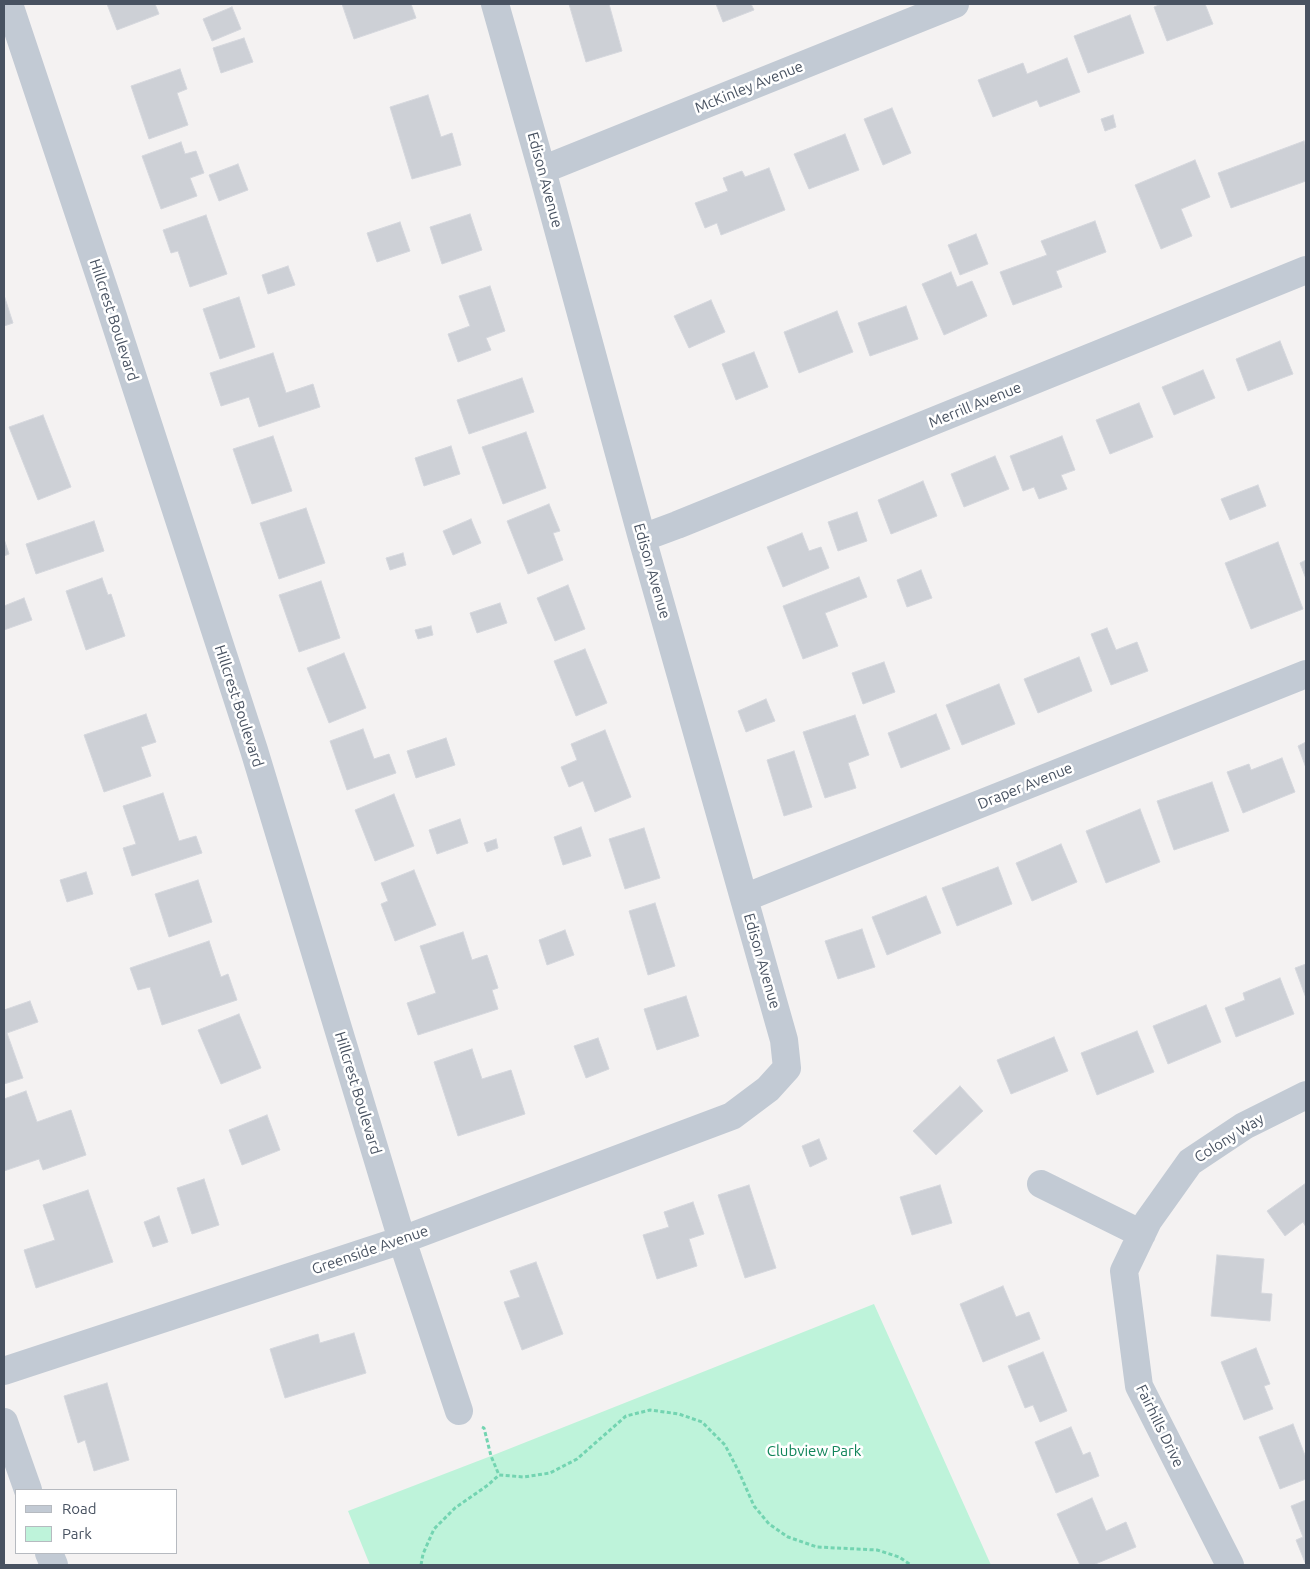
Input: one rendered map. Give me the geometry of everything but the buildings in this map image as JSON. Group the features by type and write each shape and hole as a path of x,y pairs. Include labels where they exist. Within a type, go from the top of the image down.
{"street":[{"name":"Hillcrest Boulevard","path":"9,4 254,750 402,1240 459,1410"},
{"name":"Edison Avenue","path":"495,4 642,538 784,1040 787,1068 768,1089 732,1116"},
{"name":"McKinley Avenue","path":"542,170 955,4"},
{"name":"Merrill Avenue","path":"642,538 677,526 1306,270"},
{"name":"Draper Avenue","path":"744,898 1306,674"},
{"name":"Colony Way","path":"1145,1228 1190,1162 1244,1126 1306,1095"},
{"name":"Greenside Avenue","path":"4,1371 402,1240 732,1116"},
{"path":"1041,1184 1145,1228"},
{"name":"Fairhills Drive","path":"1145,1228 1124,1271 1138,1386 1230,1565"},
{"path":"4,1422 28,1489"}],"path":[{"path":"459,1410 484,1428 491,1456 499,1475"},
{"path":"421,1565 422,1554 434,1529 455,1508 499,1475 524,1477 550,1473 577,1459 626,1416 650,1410 679,1414 702,1422 724,1445 739,1472 754,1506 769,1524 788,1537 817,1548 877,1550 899,1557 911,1565"}],"green space":[{"name":"Clubview Park","path":"874,1304 991,1565 370,1565 348,1511"}]}
